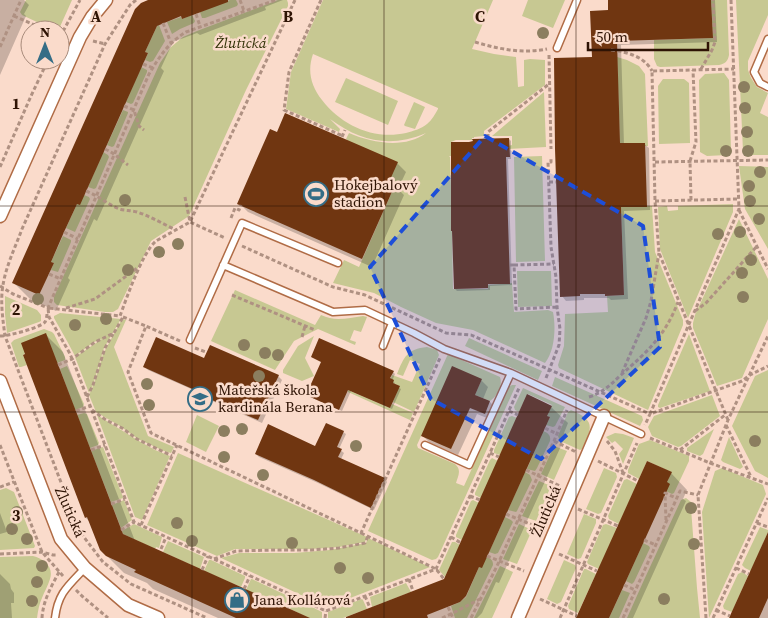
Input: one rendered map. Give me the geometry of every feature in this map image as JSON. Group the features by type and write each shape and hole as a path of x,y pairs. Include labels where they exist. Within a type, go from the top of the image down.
{"street":[{"path":"0,216 80,38 92,17 106,0"},
{"name":"Žlutická","path":"0,381 61,538 85,568 128,605 158,618"},
{"name":"Žlutická","path":"518,618 604,416"}],"lane":[{"path":"557,48 577,0"},
{"path":"768,39 754,72 760,83 768,87"},
{"path":"190,340 242,222 338,263"},
{"path":"223,265 333,312 365,310 444,349 523,378 641,434"},
{"path":"383,346 392,323"},
{"path":"424,445 469,465 511,373"},
{"path":"55,618 58,600 63,590 85,568"}],"path":[{"path":"0,47 21,0"},
{"path":"69,20 80,0"},
{"path":"136,0 130,5 105,44 22,230 1,286 3,320 5,336 80,532 103,562 131,584 207,618"},
{"path":"240,0 244,11"},
{"path":"0,336 45,322 48,308 159,56 175,39 186,32 276,0"},
{"path":"87,398 93,386 105,348 114,333 151,245 190,222 295,0"},
{"path":"321,0 289,72 284,110 342,137 345,130"},
{"path":"701,70 715,42 713,0"},
{"path":"731,0 739,209 768,269"},
{"path":"196,14 200,26"},
{"path":"14,16 23,20"},
{"path":"163,23 171,43"},
{"path":"474,42 515,51 536,51 550,48 548,58 551,149"},
{"path":"612,50 639,57 645,61 652,71 655,201 659,253 651,301 646,318 621,376"},
{"path":"143,64 153,68"},
{"path":"652,71 734,69"},
{"path":"0,167 43,70"},
{"path":"691,200 690,161 696,142 694,70"},
{"path":"488,138 488,132 549,83"},
{"path":"124,106 134,110"},
{"path":"134,110 139,126 144,130"},
{"path":"105,149 115,154 128,165"},
{"path":"542,387 559,345 560,329 552,247 548,162 551,162 551,157"},
{"path":"655,162 768,160"},
{"path":"549,182 556,182"},
{"path":"86,191 108,204 122,210 135,211 176,230"},
{"path":"185,198 190,222"},
{"path":"655,201 738,199"},
{"path":"560,618 739,209"},
{"path":"190,222 333,287 365,295 446,333 471,335 650,414 742,381 768,366"},
{"path":"64,232 78,239"},
{"path":"695,311 706,304 757,246"},
{"path":"659,253 751,477"},
{"path":"554,264 512,265 516,309 557,308"},
{"path":"63,309 95,300 141,265"},
{"path":"49,274 61,279"},
{"path":"1,286 13,294 48,308 121,316 206,352"},
{"path":"232,295 315,330"},
{"path":"576,403 602,393 643,356 660,337 679,300"},
{"path":"48,308 49,317 72,359 134,522 326,611 436,569 523,378"},
{"path":"146,326 128,372 151,433 436,569 444,579"},
{"path":"302,337 305,326"},
{"path":"58,365 72,359 95,342 114,333"},
{"path":"361,533 444,349 446,333"},
{"path":"706,618 698,495 727,422 768,336"},
{"path":"471,618 569,407"},
{"path":"76,411 91,408 106,420 122,428 137,439 172,456"},
{"path":"509,411 518,415"},
{"path":"680,450 725,415"},
{"path":"544,428 557,434"},
{"path":"597,431 615,451 623,473"},
{"path":"641,434 710,463 768,484"},
{"path":"554,441 638,481"},
{"path":"91,450 104,444"},
{"path":"141,525 177,445"},
{"path":"490,453 499,457"},
{"path":"526,470 572,492"},
{"path":"0,487 14,482"},
{"path":"623,618 680,491 698,495"},
{"path":"666,522 665,493 676,498"},
{"path":"470,496 480,500"},
{"path":"112,504 125,498"},
{"path":"713,618 768,498"},
{"path":"566,504 618,526"},
{"path":"506,514 554,534"},
{"path":"121,530 134,522"},
{"path":"757,523 768,527"},
{"path":"213,559 229,553 247,550 339,548 365,543 368,536"},
{"path":"161,549 166,537"},
{"path":"451,538 461,542"},
{"path":"0,554 42,552 53,555 60,554 85,539"},
{"path":"644,540 656,545"},
{"path":"548,549 598,571"},
{"path":"202,570 208,556"},
{"path":"487,556 536,576"},
{"path":"736,568 749,574"},
{"path":"244,589 250,576"},
{"path":"409,579 414,591"},
{"path":"624,585 635,590"},
{"path":"528,594 577,616"},
{"path":"287,608 293,596"},
{"path":"365,596 370,608"},
{"path":"442,618 452,616 481,598"},
{"path":"448,607 452,616"},
{"path":"716,610 730,616"},
{"path":"325,618 326,611"}],"highlighted area":[{"path":"485,136 643,226 660,347 541,459 431,399 370,267"}],"green space":[{"path":"26,0 72,0 63,20 33,20 20,12"},
{"path":"230,0 236,0 237,6 202,18 200,12"},
{"path":"278,0 287,0 288,6 246,90 189,216 151,241 118,309 113,312 105,312 57,305 54,302 54,297 160,63 171,47 183,37"},
{"path":"323,0 493,0 472,49 516,57 518,87 524,86 524,60 545,60 545,85 484,131 484,136 474,137 472,140 456,140 451,142 451,156 449,156 453,289 488,289 487,285 512,283 514,312 548,310 553,312 554,339 551,352 545,363 473,330 436,323 374,293 333,283 344,260 359,267 395,185 389,182 346,139 349,133 378,142 398,143 418,138 426,133 401,140 377,140 353,133 330,119 340,129 339,132 286,109 291,72","holes":["313,54 438,108 427,124 420,129 406,133 382,134 359,129 339,117 318,95 310,72"]},
{"path":"528,0 565,0 553,28 522,16"},
{"path":"711,0 727,0 729,55 727,61 719,65 657,66 654,59 654,40 713,38"},
{"path":"736,0 768,0 768,15 748,61 748,70 757,87 768,93 760,113 768,117 768,155 748,155 743,151"},
{"path":"192,15 194,23 172,34 167,22"},
{"path":"159,25 165,41 153,61 150,62 145,60 148,53 145,52"},
{"path":"617,57 639,66 645,74 648,146 645,146 645,143 620,143"},
{"path":"141,67 147,70 147,72 131,104 126,102"},
{"path":"724,73 729,80 731,150 727,155 707,156 700,152 699,80 705,74"},
{"path":"346,78 398,101 388,125 335,102"},
{"path":"663,79 684,79 689,83 690,143 659,144 658,86"},
{"path":"544,92 546,147 508,149 508,146 512,145 512,136 492,136"},
{"path":"414,102 425,107 415,129 404,125"},
{"path":"123,110 128,113 112,147 107,145"},
{"path":"103,152 109,157 96,188 88,187"},
{"path":"542,156 545,261 516,262 514,157"},
{"path":"739,166 768,167 768,249 745,209"},
{"path":"84,195 90,199 75,232 66,228 77,204"},
{"path":"733,204 733,212 688,318 660,249 658,207 667,206 668,211 678,210 678,206"},
{"path":"652,206 655,252 683,320 683,325 648,410 559,368 558,365 564,346 565,314 608,312 607,296 624,295 621,207"},
{"path":"739,219 768,279 768,319 742,378 717,386 693,328 693,323"},
{"path":"63,236 71,240 71,242 58,272 51,270 54,263 51,262"},
{"path":"517,271 551,271 552,306 518,307"},
{"path":"235,290 315,325 321,315 336,319 367,317 361,332 354,330 350,340 356,342 355,345 318,329 294,341 275,370 211,341"},
{"path":"5,296 37,310 41,315 41,321 7,333"},
{"path":"60,313 121,319 104,348 89,393 75,357 102,339 94,342 75,356 54,318 54,316"},
{"path":"122,319 126,320 114,347 148,436 174,447 171,453 138,439 96,412 89,395 103,354"},
{"path":"44,329 54,334 65,360 57,363 46,334 23,355 27,365 19,367 11,343 14,340"},
{"path":"689,334 710,391 660,408 658,405"},
{"path":"314,336 305,358 314,376 302,381 283,373 298,346"},
{"path":"469,338 542,371 538,380 465,346"},
{"path":"427,347 437,350 439,355 414,412 393,402 399,386 393,383 391,379 392,375 412,382 420,364 410,360 403,376 397,374 399,368 411,352"},
{"path":"448,354 500,377 501,380 499,391 490,401 475,395 482,379 421,436 417,445 418,448 455,464 459,471 456,483 464,486 509,387 516,385 438,557 432,560 368,531"},
{"path":"67,366 84,404 83,407 75,410 60,369"},
{"path":"768,370 768,478 755,471 732,426 755,376"},
{"path":"555,377 642,416 643,420 640,426 552,386"},
{"path":"523,388 565,407 555,426 546,425 550,417 547,416 552,405 528,394 519,412 515,410 514,407"},
{"path":"348,390 390,408 392,404 413,413 410,420 348,392"},
{"path":"712,395 720,416 681,446 678,447 652,436 648,427 654,416"},
{"path":"571,410 585,418 590,425 588,435 580,450 560,441 558,436 568,412"},
{"path":"87,414 99,443 90,448 77,415"},
{"path":"97,415 155,450 170,456 142,520 135,517"},
{"path":"197,415 219,426 206,452 186,442"},
{"path":"509,417 517,418 500,455 494,453"},
{"path":"714,429 703,454 700,456 687,451 687,448"},
{"path":"543,431 549,434 550,441 535,471 527,469"},
{"path":"615,433 634,438 623,464 619,454 623,449 615,441 612,443 606,437"},
{"path":"729,437 743,467 740,469 721,460"},
{"path":"650,440 689,456 689,461 672,494 666,491 671,472 647,461 639,479 628,473 639,444"},
{"path":"554,446 567,451 554,480 541,474"},
{"path":"103,447 123,497 111,502 91,451"},
{"path":"178,453 367,537 365,542 339,547 311,549 235,549 217,556 147,525"},
{"path":"492,458 498,461 481,498 475,495 475,493"},
{"path":"604,468 616,473 617,477 601,513 598,514 586,509"},
{"path":"722,468 763,485 766,494 709,618 702,512 715,471"},
{"path":"525,472 530,475 532,480 517,511 508,510"},
{"path":"627,479 637,484 619,524 609,519 608,516 624,480"},
{"path":"539,481 551,486 536,521 522,516"},
{"path":"6,488 14,492 35,546 34,548 0,550 0,490"},
{"path":"686,498 691,502 700,618 627,618 681,500"},
{"path":"124,500 132,520 121,528 112,505"},
{"path":"473,500 479,503 462,540 456,537 456,535"},
{"path":"584,514 596,519 596,523 581,558 578,559 567,554"},
{"path":"505,517 513,522 498,553 489,552"},
{"path":"134,524 162,537 159,548 156,547 155,549 123,534 122,531"},
{"path":"519,524 532,530 517,564 503,559"},
{"path":"606,524 617,528 599,569 587,562 603,525"},
{"path":"760,527 768,530 768,532 751,571 742,565"},
{"path":"368,538 430,567 327,607 221,558 239,553 294,553 330,550 366,543"},
{"path":"168,541 204,557 200,569 163,552"},
{"path":"452,542 460,545 445,577 439,570"},
{"path":"643,543 650,548 632,584 626,581"},
{"path":"33,556 47,564 51,571 37,618 0,618 0,557"},
{"path":"487,557 492,560 493,565 467,618 455,618 451,606 466,597 479,567"},
{"path":"209,560 245,576 241,587 204,571"},
{"path":"564,560 575,565 576,568 561,602 557,604 547,599"},
{"path":"500,566 513,572 492,618 474,618"},
{"path":"584,569 596,574 578,613 569,609 568,606"},
{"path":"742,572 748,576 732,612 724,609 723,606 738,574"},
{"path":"251,579 288,596 285,607 246,590"},
{"path":"406,583 411,592 372,607 370,597"},
{"path":"622,590 630,593 619,618 609,618"},
{"path":"296,599 322,612 322,618 309,618 290,609"},
{"path":"362,599 367,609 343,618 328,618 328,612"}],"building":[{"path":"148,0 228,0 228,2 182,19 181,16 157,26 145,52 148,53 80,205 77,204 64,232 51,262 54,263 39,295 12,283 135,9 141,3"},
{"path":"608,0 711,0 713,38 617,41 620,143 645,143 647,207 621,207 624,295 580,294 580,296 560,297 554,58 592,57 590,11 608,10"},
{"name":"Hokejbalový stadion","path":"285,113 398,162 389,182 395,185 362,259 237,204 270,129 277,132"},
{"path":"509,138 510,157 506,157 510,284 488,284 488,288 454,289 451,231 451,142 469,142 473,141 472,139"},
{"path":"46,333 123,534 310,618 236,618 134,572 136,570 106,556 100,550 87,517 85,518 23,355 25,354 21,343"},
{"path":"156,337 204,358 210,345 279,375 258,420 143,367"},
{"path":"319,338 394,371 390,378 394,380 393,383 400,386 390,408 348,390 339,410 306,395 321,362 311,357"},
{"path":"452,366 482,379 475,395 490,401 485,414 470,408 451,449 421,436"},
{"path":"527,394 552,406 547,416 550,417 482,568 479,567 466,596 460,602 427,615 428,618 346,618 444,579"},
{"path":"326,423 344,431 337,447 342,449 338,457 385,478 371,508 255,454 268,424 315,446"},
{"path":"647,461 672,472 667,482 670,484 609,618 576,618"},
{"path":"768,532 768,598 759,618 729,618"}],"place":[{"name":"Hokejbalový stadion","path":"316,194"},
{"name":"Mateřská škola kardinála Berana","path":"200,399"},
{"name":"Jana Kollárová","path":"237,600"}]}
